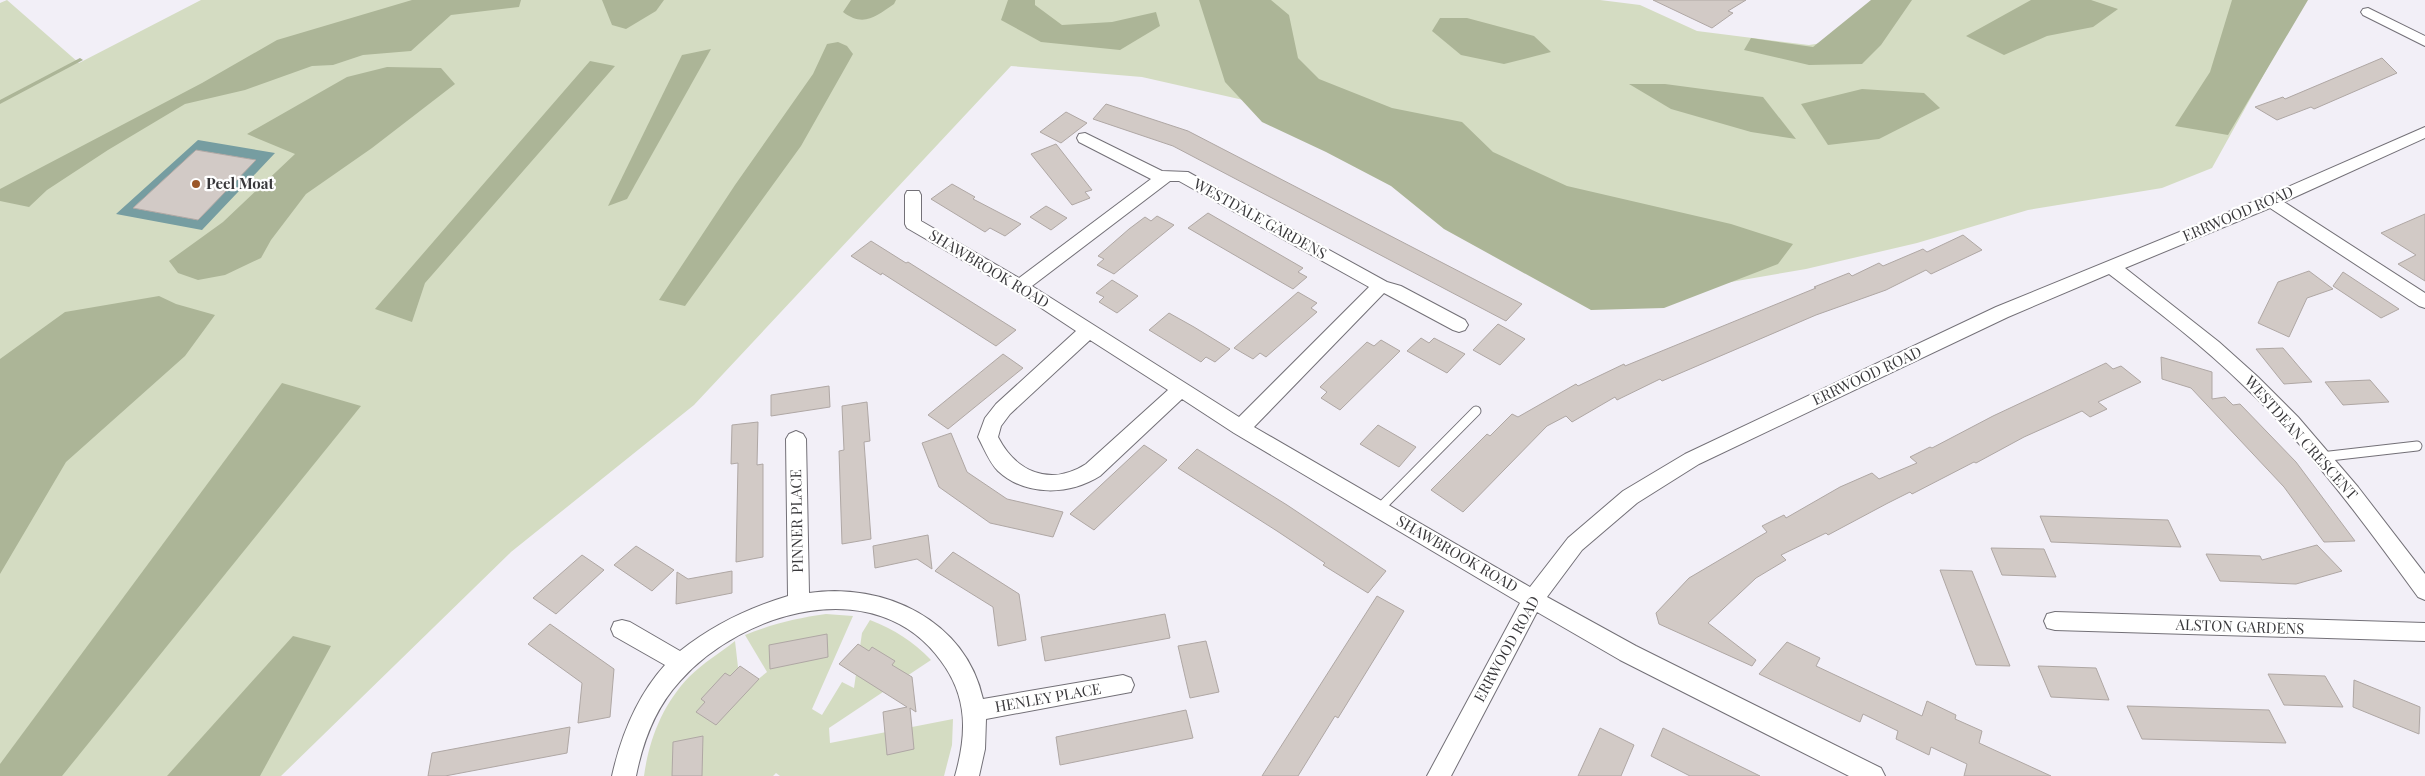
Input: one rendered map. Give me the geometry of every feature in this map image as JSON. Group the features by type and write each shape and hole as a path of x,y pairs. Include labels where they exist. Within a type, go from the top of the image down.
{"street":[{"path":"2368,12 2425,42"},
{"name":"ERRWOOD ROAD","path":"1439,776 1533,599 1575,544 1630,497 1692,459 2002,312 2271,201 2425,132"},
{"path":"1020,286 1162,178 1085,138"},
{"name":"WESTDALE GARDENS","path":"1162,178 1167,175 1182,176 1381,286 1395,290 1459,325"},
{"name":"SHAWBROOK ROAD","path":"914,195 913,224 1020,286 1088,332 1241,428 1628,653 1873,776"},
{"path":"2271,201 2425,302"},
{"name":"WESTDEAN CRESCENT","path":"2110,266 2217,350 2269,399 2376,523 2425,592"},
{"path":"1241,428 1381,286"},
{"path":"1088,332 1002,409 992,423 988,437 1004,464 1022,475 1038,480 1059,483 1077,480 1093,470 1181,389"},
{"name":"PINNER PLACE","path":"796,439 799,602"},
{"path":"624,776 630,748 642,718 659,689 681,663 707,642 736,624 767,610 799,602 830,599 861,601 889,608 915,620 937,637 955,658 968,683 974,711 975,736 967,776"},
{"name":"ALSTON GARDENS","path":"2055,621 2425,632"},
{"path":"622,629 681,663"},
{"name":"HENLEY PLACE","path":"974,711 1123,685"}],"lane":[{"path":"1379,509 1476,411"},
{"path":"2321,457 2417,446"}],"green space":[{"path":"7,0 79,63 201,0 1600,0 1640,5 1697,31 1809,45 1835,41 1882,0 2305,0 2212,168 2162,188 2028,210 1917,243 1806,269 1679,291 1318,117 1142,77 1011,66 694,405 511,552 281,776 0,776 0,3"},
{"path":"412,0 521,0 519,7 451,15 411,51 363,55 333,65 312,66 245,90 185,104 108,150 47,190 29,207 0,201 0,189 202,83 277,40"},
{"path":"602,0 664,0 656,11 626,29 612,25"},
{"path":"851,0 896,0 894,4 881,13 864,20 850,17 843,12"},
{"path":"1008,0 1035,0 1035,5 1062,25 1112,22 1156,12 1160,26 1120,50 1041,42 1001,20"},
{"path":"1199,0 1271,0 1289,15 1298,58 1319,79 1392,108 1462,122 1493,152 1567,186 1731,224 1793,244 1778,264 1664,308 1591,310 1444,229 1391,186 1326,152 1262,122 1225,82"},
{"path":"1871,0 1912,0 1881,45 1862,64 1809,65 1744,50 1751,38 1813,47"},
{"path":"2031,0 2091,0 2118,9 2093,27 2047,36 2004,55 1966,36"},
{"path":"2232,0 2308,0 2228,135 2175,126 2210,72"},
{"path":"1440,18 1467,18 1534,36 1551,52 1504,64 1461,55 1432,31"},
{"path":"838,42 847,46 853,54 801,146 685,306 659,300 735,185 813,74 827,44"},
{"path":"711,49 627,199 608,206 682,55"},
{"path":"80,58 83,60 0,104 0,100"},
{"path":"590,61 615,66 425,283 412,322 375,309"},
{"path":"387,67 441,68 455,84 372,148 306,194 271,240 261,258 225,275 198,280 178,273 169,261 223,222 295,154 247,134 347,77"},
{"path":"1629,84 1665,84 1763,97 1796,139 1751,132 1671,109"},
{"path":"1862,89 1924,93 1940,108 1879,139 1828,145 1801,104"},
{"path":"159,296 176,304 215,315 185,356 66,462 0,574 0,359 65,312"},
{"path":"282,383 361,406 62,776 0,776 0,764"},
{"path":"826,614 853,616 812,709 822,715 842,682 854,688 862,633 870,620 903,637 931,660 829,728 830,743 953,719 952,745 944,776 780,776 776,773 773,776 644,776 649,749 665,710 680,687 694,672 735,641 741,693 767,672 745,635 785,622"},
{"path":"293,636 331,646 260,776 167,776"}],"water":[{"path":"198,140 275,153 202,230 116,214","holes":["196,150 256,160 198,220 133,208"]}],"building":[{"path":"1653,0 1746,0 1728,11 1733,13 1712,28"},
{"path":"2382,58 2397,73 2314,109 2311,107 2277,120 2255,107 2283,97 2285,99"},
{"path":"1106,104 1188,131 1522,304 1506,321 1173,146 1093,119"},
{"path":"1066,112 1087,123 1061,143 1040,132"},
{"path":"1056,144 1092,190 1085,192 1090,198 1072,205 1031,154"},
{"name":"Peel Moat","path":"196,150 256,160 198,220 133,208"},
{"path":"952,184 975,197 973,199 1021,224 1005,236 990,228 985,232 931,199"},
{"path":"1046,206 1067,218 1051,230 1030,217"},
{"path":"1208,213 1303,268 1298,272 1307,277 1293,289 1188,228"},
{"path":"2425,214 2425,281 2398,264 2416,255 2381,233"},
{"path":"1157,216 1174,225 1114,274 1097,265 1104,259 1098,256 1129,229 1145,217 1151,221"},
{"path":"1963,235 1982,250 1931,274 1926,270 1886,290 1816,315 1662,381 1660,379 1617,400 1615,397 1572,422 1566,416 1547,426 1463,512 1431,490 1487,434 1490,436 1512,414 1518,417 1576,384 1578,386 1624,364 1625,366 1849,273 1852,276 1879,263 1883,266 1923,249 1927,252"},
{"path":"871,241 1016,330 996,346 882,273 881,275 851,256"},
{"path":"2309,271 2333,289 2307,298 2289,337 2258,323 2278,282"},
{"path":"2343,272 2399,309 2381,318 2333,286"},
{"path":"1112,280 1138,296 1117,313 1099,302 1104,297 1096,293"},
{"path":"1298,292 1317,303 1311,308 1317,312 1266,357 1260,353 1253,359 1234,348"},
{"path":"1169,313 1230,349 1215,362 1206,357 1201,362 1149,330"},
{"path":"1498,324 1525,339 1500,365 1473,350"},
{"path":"1421,338 1429,343 1434,338 1465,354 1447,373 1407,351"},
{"path":"1381,340 1400,351 1340,410 1321,398 1327,392 1320,387 1367,342 1374,346"},
{"path":"2283,348 2312,382 2284,384 2256,349"},
{"path":"1003,354 1023,368 948,429 928,415"},
{"path":"2161,357 2212,372 2212,399 2225,397 2233,405 2240,404 2296,462 2355,541 2324,542 2284,487 2191,388 2162,379"},
{"path":"2106,363 2113,369 2121,366 2141,382 2098,402 2107,409 2090,417 2082,411 2024,437 1912,494 1910,492 1828,535 1826,533 1781,555 1786,560 1756,578 1708,623 1756,660 1752,666 1659,624 1656,613 1689,578 1767,532 1762,526 1784,515 1786,518 1840,487 1872,473 1879,479 1917,463 1910,457"},
{"path":"2370,380 2389,402 2343,405 2325,382"},
{"path":"829,386 830,407 771,416 771,395"},
{"path":"867,402 870,441 864,442 871,539 842,544 839,451 844,450 842,406"},
{"path":"758,422 757,465 763,464 763,557 736,562 738,463 731,464 732,425"},
{"path":"1378,425 1416,447 1399,467 1360,444"},
{"path":"951,433 967,472 1007,499 1063,512 1053,537 990,523 939,487 922,443"},
{"path":"1144,445 1167,460 1094,530 1070,514"},
{"path":"1197,449 1287,505 1386,571 1368,593 1323,565 1325,563 1178,468"},
{"path":"2040,516 2168,520 2181,547 2051,542"},
{"path":"928,535 932,569 917,559 875,568 873,546"},
{"path":"2317,545 2342,571 2296,584 2220,581 2206,554 2260,556 2262,560"},
{"path":"636,546 674,570 652,591 614,565"},
{"path":"1991,548 2044,549 2056,577 2002,575"},
{"path":"953,552 1019,594 1026,640 998,646 993,607 935,571"},
{"path":"582,555 604,570 556,614 533,598"},
{"path":"1940,570 1972,571 2010,666 1976,665"},
{"path":"732,571 732,593 676,604 677,572 688,579"},
{"path":"1377,596 1404,611 1338,718 1335,716 1298,776 1262,776"},
{"path":"1165,614 1170,638 1045,661 1041,637"},
{"path":"550,624 614,669 610,717 578,723 582,683 528,644"},
{"path":"827,634 828,657 770,669 769,645"},
{"path":"1206,641 1219,692 1190,698 1178,646"},
{"path":"1787,642 1820,658 1816,666 1922,716 1927,701 1956,715 1955,719 1982,731 1979,743 2051,776 1964,776 1967,764 1931,747 1929,755 1896,739 1898,731 1863,714 1860,722 1759,674"},
{"path":"858,644 869,651 872,647 895,661 892,665 912,677 916,712 910,708 914,749 887,755 883,712 907,707 839,664"},
{"path":"740,666 759,679 716,725 696,712 705,702 701,699 725,673 730,676"},
{"path":"2038,666 2096,668 2109,700 2051,697"},
{"path":"2268,674 2325,676 2343,707 2284,705"},
{"path":"2354,680 2420,707 2419,734 2353,707"},
{"path":"2127,706 2269,710 2286,743 2142,739"},
{"path":"1186,710 1193,738 1060,765 1056,737"},
{"path":"570,727 567,753 445,776 428,776 432,753"},
{"path":"1600,728 1634,745 1621,776 1578,776"},
{"path":"1663,728 1760,776 1690,776 1651,756"},
{"path":"703,736 702,776 672,776 673,742"}],"place":[{"name":"Peel Moat","path":"196,184"}]}
